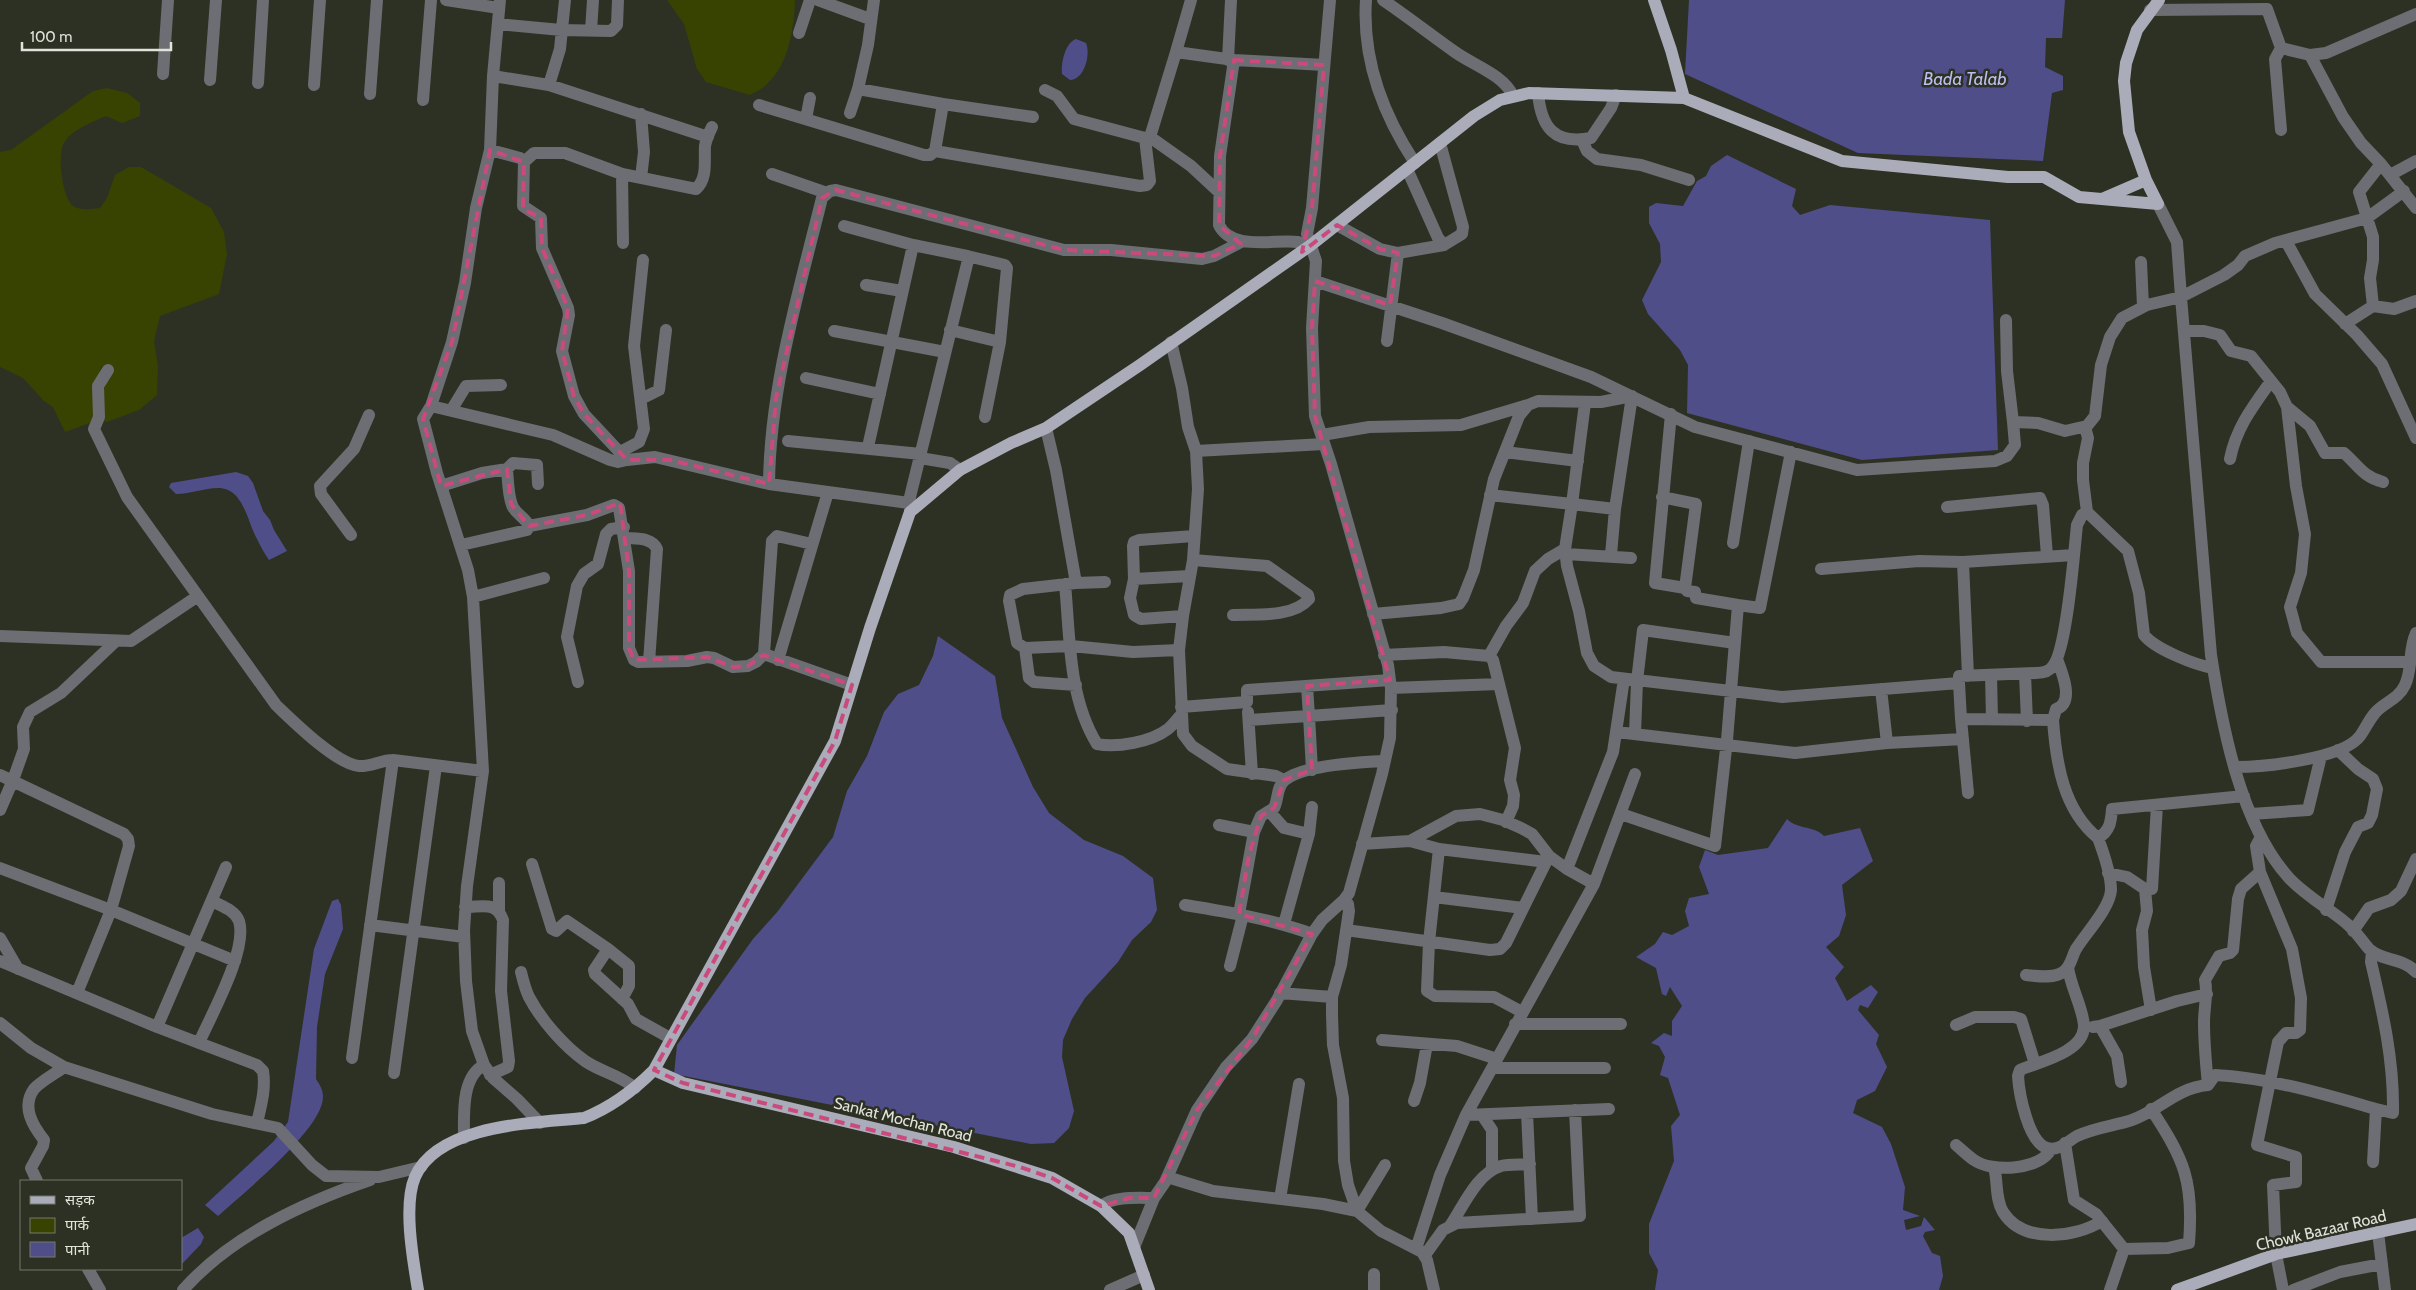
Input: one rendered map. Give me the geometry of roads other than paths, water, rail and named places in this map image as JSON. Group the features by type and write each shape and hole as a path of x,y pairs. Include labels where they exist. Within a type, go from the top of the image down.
{"main road":[{"path":"1654,0 1671,50 1684,98"},
{"path":"2154,5 2137,30 2129,49 2124,81 2129,132 2146,180 2158,204"},
{"path":"418,1290 411,1253 410,1196 415,1177 428,1157 442,1147 488,1130 584,1118 612,1105 635,1088 654,1070 835,741 909,508 960,470 1011,443 1046,428 1171,342 1298,248 1311,245 1474,116 1500,100 1513,96 1538,93 1684,98 1842,161 2008,177 2044,178 2078,197 2158,204"},
{"path":"2100,200 2146,180"},
{"name":"Sankat Mochan Road","path":"654,1070 683,1083 954,1147 1052,1178 1101,1206 1132,1239"},
{"name":"Chowk Bazaar Road","path":"2178,1290 2276,1254 2416,1224"},
{"path":"1132,1239 1149,1290"}],"street":[{"path":"163,74 168,0"},
{"path":"210,80 216,0"},
{"path":"258,83 263,0"},
{"path":"314,85 320,0"},
{"path":"370,94 377,0"},
{"path":"423,100 430,0"},
{"path":"446,0 499,4 493,76 490,150 476,208 461,304 452,342 431,406 423,419 441,486 461,545 473,597 483,771 465,907 466,981 472,1031 487,1070 540,1123"},
{"path":"549,85 560,49 565,0"},
{"path":"591,31 593,0"},
{"path":"498,24 561,30 611,31 615,29 618,0"},
{"path":"799,33 810,0"},
{"path":"818,0 870,19"},
{"path":"850,113 858,89 868,45 874,0"},
{"path":"935,151 1140,186 1147,185 1150,181 1148,138 1176,52 1190,0"},
{"path":"1231,0 1231,60 1220,156 1218,225 1222,231 1234,239 1298,248 1300,236 1307,230"},
{"path":"1132,1239 1167,1177 1198,1110 1226,1067 1252,1039 1312,934 1328,914 1344,900 1354,878 1385,761 1392,710 1390,684 1373,614 1315,416 1312,328 1316,261 1307,230 1312,208 1330,0"},
{"path":"1366,0 1366,32 1370,69 1411,166 1438,238 1444,245"},
{"path":"1383,0 1456,53 1497,79 1510,89 1513,96"},
{"path":"2154,5 2266,4 2281,48 2275,60 2281,130"},
{"path":"2281,48 2310,55 2326,53 2416,14"},
{"path":"1176,52 1231,60 1324,65"},
{"path":"2310,55 2343,117 2361,143 2404,191 2416,208"},
{"path":"493,76 549,85 641,114 710,132 701,184 696,189 622,174 565,153 534,153 524,162 523,206 541,218 542,248 568,308 569,315 562,351 574,396 584,414 624,456 655,457 769,484 828,492 909,508 968,260 967,256"},
{"path":"858,89 1033,117"},
{"path":"1045,90 1058,96 1074,119 1148,138 1191,166 1219,192"},
{"path":"1538,93 1540,111 1549,129 1565,138 1582,140 1591,138 1611,108 1616,95"},
{"path":"806,119 810,98"},
{"path":"759,105 924,155 930,155 935,151 943,104"},
{"path":"641,114 644,152 642,178"},
{"path":"1582,140 1587,151 1597,159 1641,165 1688,180"},
{"path":"1337,225 1380,249 1398,254 1444,245 1462,234 1463,227 1440,143"},
{"path":"490,150 520,158 524,162"},
{"path":"2390,175 2416,161"},
{"path":"2373,306 2370,278 2373,260 2373,237 2358,192 2381,164"},
{"path":"622,174 623,243"},
{"path":"772,174 827,193"},
{"path":"769,484 769,452 776,398 822,198 827,193 836,190 1064,250 1110,250 1202,259 1214,256 1244,241"},
{"path":"2013,422 2038,423 2065,431 2085,427 2095,416 2101,365 2110,337 2122,318 2143,307 2181,297 2224,275 2238,265 2245,256 2275,243 2366,218 2404,191"},
{"path":"2158,204 2177,242 2213,668 2219,708 2244,796 2272,858 2290,880 2326,910 2347,924 2372,951 2407,964 2416,972"},
{"path":"844,226 913,245 1005,265 1007,268 1000,342 985,417"},
{"path":"2286,241 2315,294 2382,364 2416,438"},
{"path":"868,447 913,245"},
{"path":"1387,341 1390,305 1398,254"},
{"path":"431,406 452,409 553,435 618,462 643,436 641,399 634,346 643,260"},
{"path":"2141,262 2143,307"},
{"path":"1315,280 1582,374 1672,414 1695,427 1857,470 1995,461 2007,456 2015,445 2007,371 2006,320"},
{"path":"866,285 902,291"},
{"path":"2345,324 2373,306 2394,310 2416,302"},
{"path":"641,399 659,390 666,330"},
{"path":"950,330 1000,342"},
{"path":"2184,330 2204,331 2220,335 2232,351 2251,356 2285,399 2296,486 2305,534 2300,573 2290,607 2296,633 2321,662 2410,662"},
{"path":"834,331 945,352"},
{"path":"1171,342 1182,388 1188,426 1196,451 1198,489 1193,560 1179,650 1183,734 1187,741 1227,769 1276,776 1284,780"},
{"path":"108,370 98,386 99,417 94,429 127,497 276,705 303,730 345,763 361,766 382,760 393,760 483,771"},
{"path":"806,378 880,394"},
{"path":"2230,459 2233,446 2247,413 2271,382"},
{"path":"452,409 466,386 501,385"},
{"path":"1196,451 1323,440 1369,427 1461,425 1538,401 1586,403 1632,396"},
{"path":"1611,555 1615,509 1632,396"},
{"path":"1586,403 1566,551 1567,566 1584,628 1587,653 1594,666 1611,677 1782,697 1881,690 1991,675 2045,672 2053,667 2058,659 2065,625 2077,525 2082,515 2087,512"},
{"path":"1373,614 1441,608 1458,604 1469,588 1490,495 1505,452 1519,416 1528,405"},
{"path":"2287,407 2310,426 2325,453 2344,453 2367,476 2383,482"},
{"path":"1672,414 1662,497 1655,583 1685,588 1687,591 1695,592 1696,598 1760,608 1791,452"},
{"path":"351,535 321,494 320,486 354,449 369,416"},
{"path":"2085,427 2088,438 2083,463 2083,480 2087,512 2128,551 2139,593 2142,629 2147,639 2193,663 2213,668"},
{"path":"1046,428 1056,470 1070,583 1071,646 1076,685 1089,731 1097,744 1110,747 1126,745 1153,736 1167,729 1181,711 1248,702"},
{"path":"788,441 868,447 950,463 960,470"},
{"path":"1733,543 1748,441"},
{"path":"1505,452 1578,461"},
{"path":"441,486 482,473 507,469 513,463 537,465 538,484"},
{"path":"507,469 511,504 529,526"},
{"path":"778,660 828,492"},
{"path":"1490,495 1615,509"},
{"path":"1662,497 1696,504 1685,588"},
{"path":"1947,507 2040,498 2043,505 2047,556"},
{"path":"461,545 522,532 529,526 587,514 614,505 622,513 629,571 630,655 638,662 687,661 707,657 733,666 748,666 756,662 764,654 772,541 777,536 812,544"},
{"path":"578,682 567,637 577,586 584,574 598,564 606,534 611,529 649,540 655,544 657,549 650,662"},
{"path":"1183,616 1137,618 1130,604 1134,579 1134,542 1194,536"},
{"path":"1489,656 1506,626 1523,603 1535,572 1548,559 1566,551 1631,558"},
{"path":"1822,569 1919,562 1963,562 2074,555"},
{"path":"1193,560 1267,566 1308,594 1309,599 1305,603 1290,610 1233,615"},
{"path":"1963,562 1961,719 1968,792"},
{"path":"1134,579 1190,576"},
{"path":"473,597 544,578"},
{"path":"1105,582 1070,583 1023,589 1010,595 1009,601 1017,643 1025,648 1071,646 1133,652 1179,650"},
{"path":"0,636 132,640 198,596"},
{"path":"1621,814 1715,846 1738,605"},
{"path":"1635,734 1637,681 1643,630 1735,643"},
{"path":"2236,767 2321,756 2338,750 2360,736 2376,712 2399,695 2409,675 2410,649 2416,633"},
{"path":"0,810 24,749 24,727 30,712 61,693 116,641"},
{"path":"1025,648 1029,678 1034,682 1076,685"},
{"path":"1384,655 1444,652 1489,656"},
{"path":"764,654 852,685"},
{"path":"1489,656 1495,666 1515,748 1510,780 1514,795 1513,806 1506,822"},
{"path":"2026,975 2041,977 2062,973 2068,967 2075,951 2108,903 2111,891 2098,838 2080,822 2063,784 2055,750 2053,720 2056,709 2064,703 2066,693 2058,659"},
{"path":"2025,674 2027,721"},
{"path":"1991,675 1992,719"},
{"path":"1567,869 1613,752 1624,679"},
{"path":"1252,774 1246,690 1390,684 1499,684"},
{"path":"1307,686 1312,770"},
{"path":"1881,690 1887,743"},
{"path":"1249,720 1392,710"},
{"path":"1961,719 2053,720"},
{"path":"1617,732 1795,753 1887,743 1963,739"},
{"path":"1153,736 1187,741"},
{"path":"2326,910 2344,852 2358,827 2368,824 2372,815 2377,789 2373,779 2358,769 2338,750"},
{"path":"2251,814 2308,810 2321,756"},
{"path":"352,1058 393,760"},
{"path":"1230,966 1241,914 1254,832 1261,816 1274,808 1278,790 1284,780 1312,770 1341,764 1385,761"},
{"path":"394,1073 436,766"},
{"path":"1434,1290 1420,1252 1440,1175 1466,1115 1594,884 1635,774"},
{"path":"0,775 124,834 128,839 129,846 111,910 76,993"},
{"path":"2098,838 2105,834 2111,824 2112,809 2130,805 2157,805 2244,796"},
{"path":"2108,873 2127,877 2145,889 2152,889 2157,805"},
{"path":"1284,924 1309,834 1312,807"},
{"path":"1269,811 1284,828 1309,834"},
{"path":"1410,841 1446,820 1465,814 1480,814 1506,822 1532,834 1547,859"},
{"path":"1219,825 1254,832"},
{"path":"2261,837 2256,846 2260,872 2292,949 2300,998 2300,1030 2296,1033 2286,1033 2280,1037 2257,1145 2296,1157 2296,1182 2273,1185 2276,1254 2283,1290"},
{"path":"1362,844 1410,841 1439,849 1547,859 1594,884"},
{"path":"1439,849 1429,942 1427,991 1432,995 1494,997 1522,1012"},
{"path":"1346,930 1490,950 1500,949 1506,943 1547,859"},
{"path":"532,864 552,929 556,932 567,921 629,966 629,986 622,999"},
{"path":"157,1027 226,867"},
{"path":"0,868 111,910 235,961"},
{"path":"2353,931 2370,908 2391,900 2401,891 2414,868"},
{"path":"2208,1085 2204,1034 2204,1010 2207,994 2205,980 2211,966 2219,956 2230,953 2233,950 2238,899 2242,889 2260,872"},
{"path":"464,1138 468,1088 474,1071 508,1067 509,1061 501,991 503,920 500,911 499,883"},
{"path":"2145,889 2147,911 2142,930 2144,967 2151,1010"},
{"path":"1434,897 1523,908"},
{"path":"1344,900 1348,904 1349,911 1341,965 1332,997 1333,1045 1343,1098 1344,1161 1348,1185 1357,1211"},
{"path":"199,1043 241,943 239,921 233,913 212,901"},
{"path":"1185,905 1241,914 1284,924 1312,934"},
{"path":"465,907 494,907 500,911"},
{"path":"370,925 464,937"},
{"path":"0,938 18,969"},
{"path":"608,949 594,970 595,974 628,1004 636,1019 670,1038"},
{"path":"2208,1085 2215,1075 2242,1076 2393,1113 2392,1065 2371,962 2372,951"},
{"path":"0,961 157,1027 257,1065 263,1071 265,1080 257,1123"},
{"path":"2068,967 2083,1030 2080,1038 2065,1052 2020,1070 2019,1086 2026,1120 2040,1144 2051,1149 2059,1148 2065,1143 2092,1130 2132,1120 2193,1086 2208,1085"},
{"path":"521,972 529,996 539,1012 572,1050 585,1061 626,1080 635,1088"},
{"path":"1280,993 1332,997"},
{"path":"2083,1030 2207,994"},
{"path":"1956,1025 1975,1017 2014,1017 2021,1019 2035,1064"},
{"path":"0,1023 31,1048 64,1067 212,1114 278,1128 312,1165 326,1176 379,1177"},
{"path":"1516,1024 1621,1024"},
{"path":"2100,1026 2117,1056 2121,1082"},
{"path":"1382,1040 1457,1046 1494,1064 1604,1068"},
{"path":"1414,1101 1420,1083 1427,1044"},
{"path":"37,1180 31,1168 44,1146 44,1140 29,1120 30,1101 34,1089 64,1067"},
{"path":"1280,1199 1299,1084"},
{"path":"1466,1115 1609,1109"},
{"path":"2124,1249 2168,1248 2189,1243 2190,1197 2185,1172 2172,1140 2151,1109"},
{"path":"2373,1162 2376,1109"},
{"path":"1420,1252 1444,1230 1464,1222 1580,1216 1575,1110"},
{"path":"1527,1112 1532,1219"},
{"path":"1482,1115 1492,1130 1492,1170"},
{"path":"2065,1143 2074,1200 2096,1214 2124,1249"},
{"path":"1956,1145 1975,1161 1994,1167 2024,1166 2040,1161 2051,1149"},
{"path":"1450,1226 1477,1185 1492,1170 1502,1166 1530,1164"},
{"path":"1357,1211 1385,1165"},
{"path":"183,1290 212,1262 242,1240 338,1191 379,1177 421,1167"},
{"path":"1994,1167 2000,1206 2004,1214 2024,1229 2056,1236 2091,1228 2102,1221"},
{"path":"1167,1177 1212,1191 1357,1211 1381,1231 1420,1252"},
{"path":"1101,1206 1106,1202 1129,1198 1154,1198"},
{"path":"2378,1232 2385,1290"},
{"path":"2110,1290 2124,1249"},
{"path":"2293,1290 2340,1272 2382,1264"},
{"path":"89,1270 100,1290"},
{"path":"1374,1274 1374,1290"},
{"path":"1110,1290 1121,1283 1144,1275"}],"water":[{"name":"Bada Talab","path":"1689,0 2065,0 2062,38 2046,38 2045,67 2063,76 2063,90 2052,93 2043,161 1858,153 1685,74"},
{"path":"1076,39 1086,43 1088,54 1083,71 1075,79 1070,80 1062,74 1062,64 1066,49"},
{"path":"1727,155 1796,189 1792,206 1800,215 1830,205 1990,220 1998,450 1862,460 1687,413 1688,365 1680,350 1648,314 1642,300 1661,262 1660,244 1649,223 1649,207 1656,203 1683,206 1697,181 1706,176 1711,166"},
{"path":"236,472 248,476 253,483 263,511 287,551 269,560 256,537 239,499 226,489 213,488 176,494 169,487 171,483"},
{"path":"938,636 995,676 1002,718 1033,787 1049,813 1084,840 1123,856 1153,878 1157,910 1151,922 1132,940 1118,962 1085,998 1072,1019 1063,1040 1062,1057 1074,1111 1069,1128 1054,1143 1031,1144 674,1074 677,1045 753,939 778,911 833,837 847,791 867,756 884,712 898,694 919,685 933,656"},
{"path":"1787,819 1796,825 1815,830 1824,836 1860,828 1873,861 1842,885 1846,915 1839,936 1826,947 1844,967 1835,978 1847,1001 1871,985 1878,992 1868,1008 1860,1005 1858,1010 1879,1035 1876,1044 1887,1067 1875,1091 1857,1100 1853,1113 1882,1127 1891,1144 1905,1187 1903,1210 1920,1216 1904,1220 1906,1230 1921,1226 1924,1217 1935,1230 1925,1232 1923,1236 1932,1253 1940,1256 1943,1276 1939,1290 1655,1290 1658,1270 1649,1253 1649,1224 1674,1161 1671,1126 1680,1115 1668,1078 1660,1075 1665,1057 1659,1046 1651,1043 1664,1033 1672,1036 1672,1021 1682,1006 1670,987 1666,996 1662,994 1656,968 1636,957 1655,944 1663,932 1672,935 1689,926 1685,911 1689,898 1709,894 1699,867 1705,850 1718,855 1768,848"},
{"path":"338,899 341,905 343,929 325,974 317,1027 316,1079 323,1097 319,1110 310,1126 280,1160 218,1216 205,1205 274,1141 288,1122 314,949 332,901"},
{"path":"198,1228 204,1237 201,1244 182,1264 182,1237"}]}
